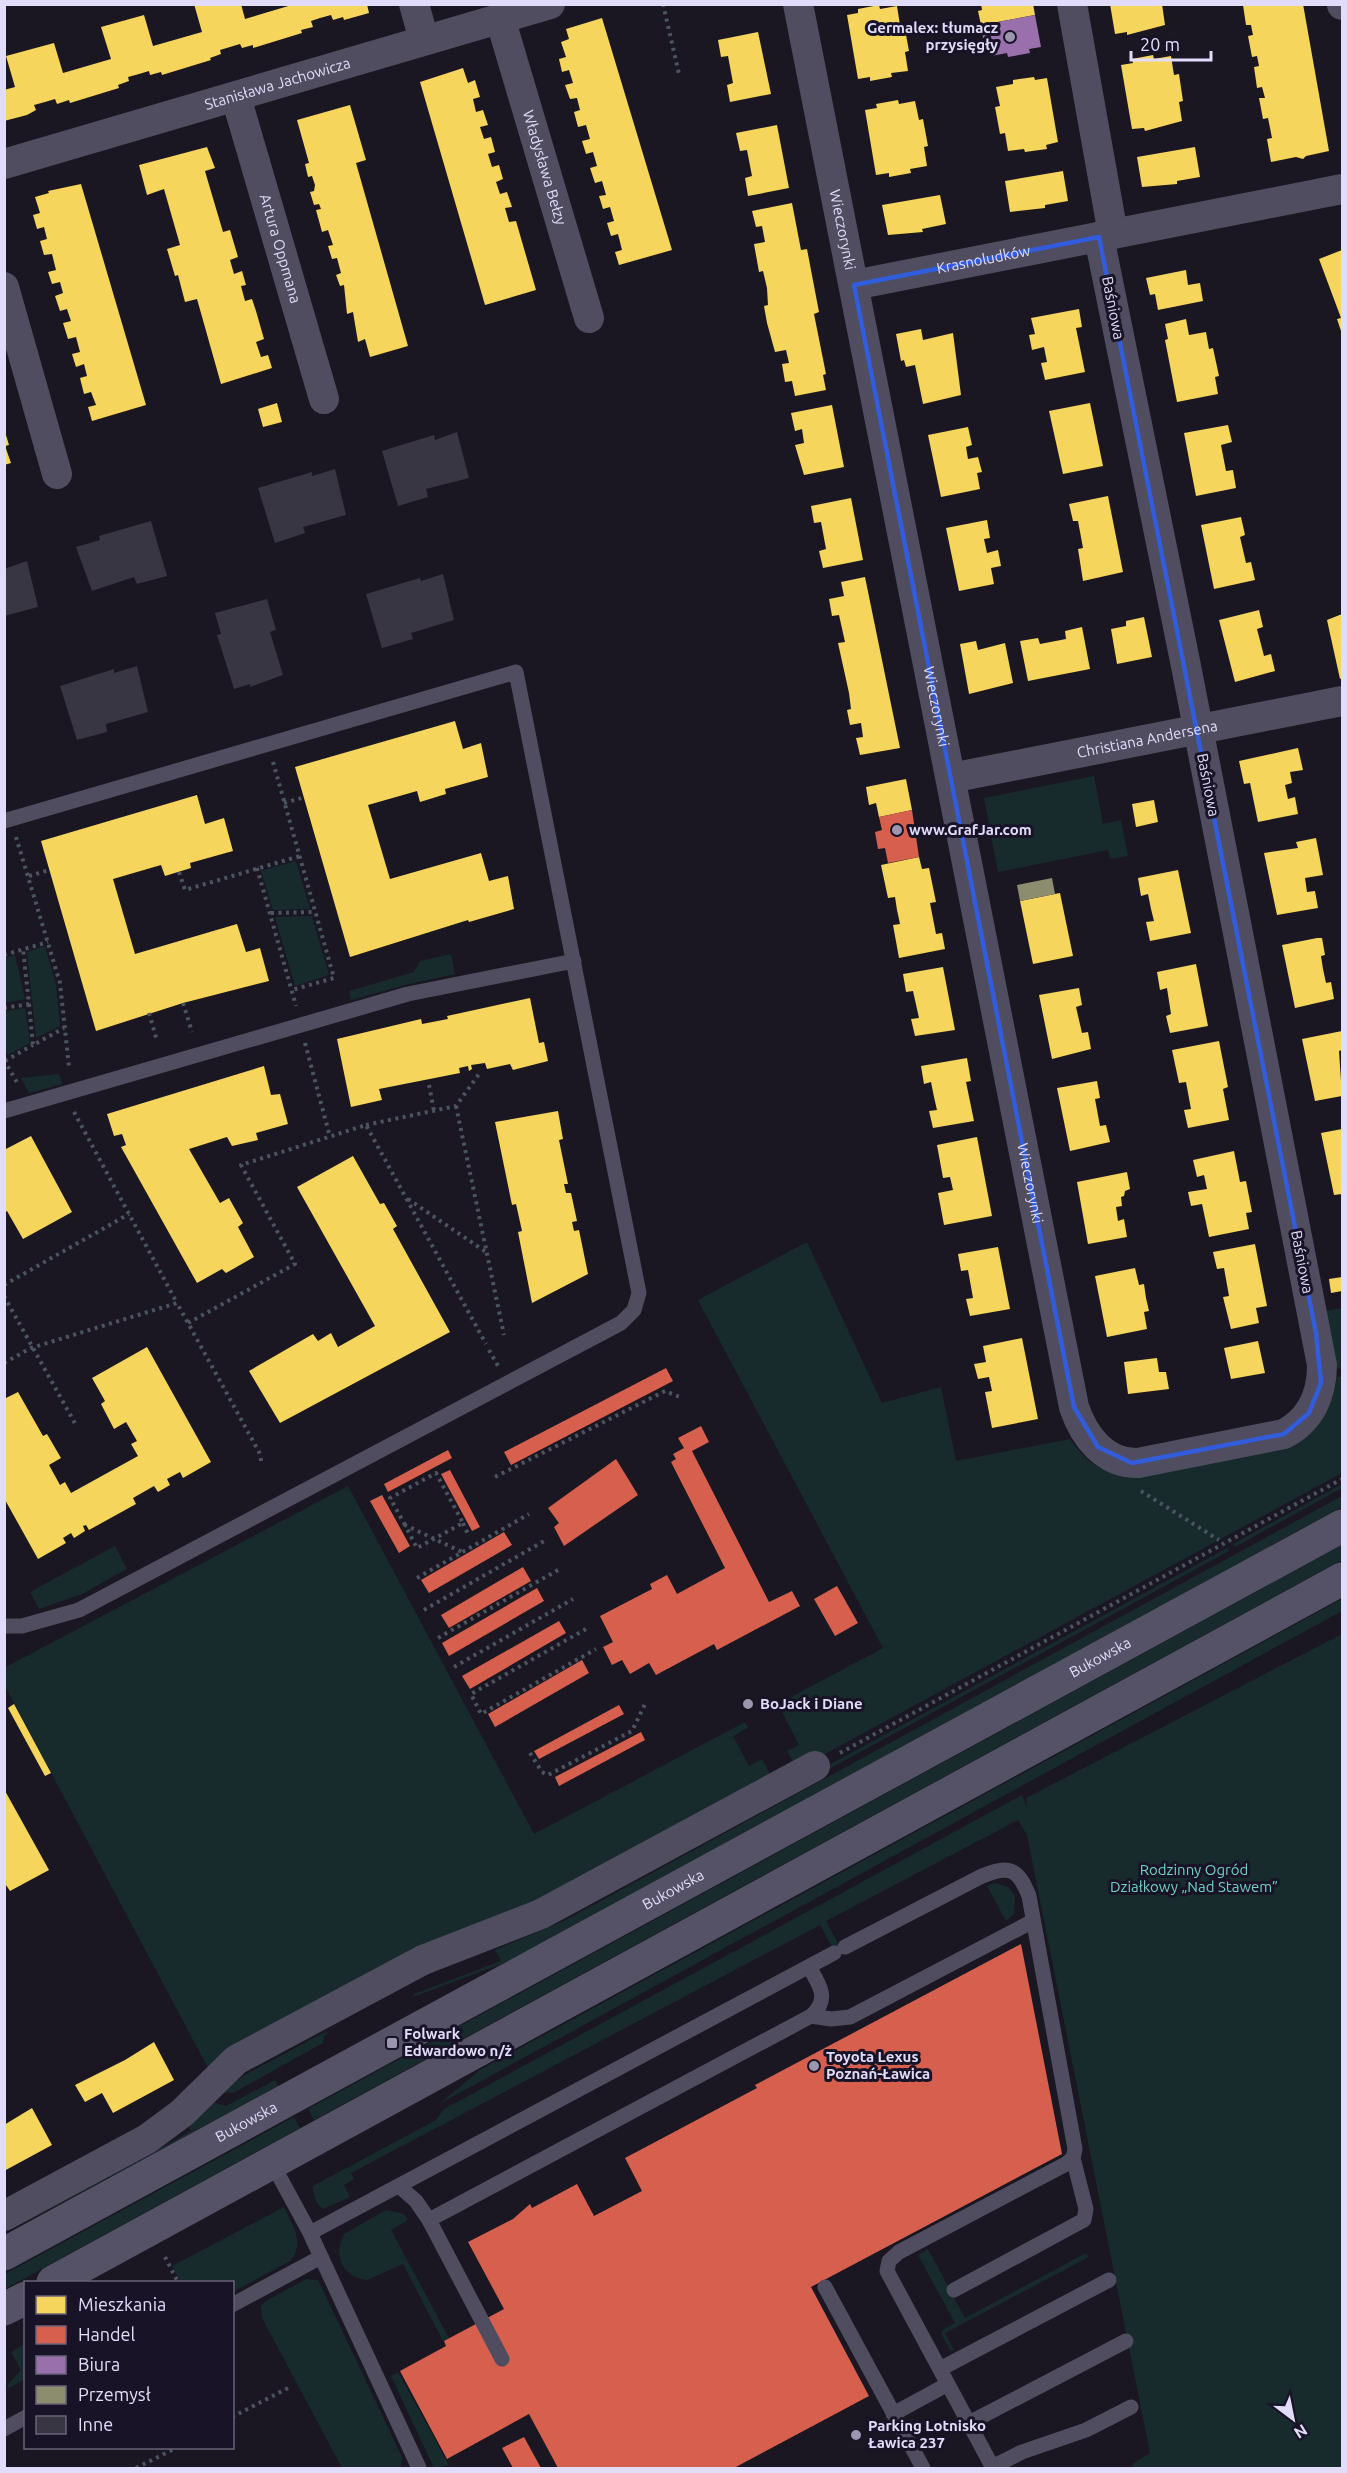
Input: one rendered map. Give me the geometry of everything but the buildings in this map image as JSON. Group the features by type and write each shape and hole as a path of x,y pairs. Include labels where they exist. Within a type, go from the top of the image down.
{"main road":[{"name":"Bukowska","path":"4,2254 1342,1526"},
{"path":"57,2281 1342,1579"},
{"path":"4,2309 24,2299"}],"street":[{"path":"414,4 424,40"},
{"name":"Stanisława Jachowicza","path":"4,164 550,4"},
{"name":"Wieczorynki","path":"798,4 1074,1407"},
{"path":"1072,4 1106,236"},
{"name":"Władysława Bełzy","path":"500,18 589,318"},
{"name":"Artura Oppmana","path":"236,97 324,399"},
{"name":"Krasnoludków","path":"854,285 1342,189"},
{"name":"Baśniowa","path":"1074,1407 1081,1424 1098,1447 1111,1457 1124,1462 1138,1463 1279,1436 1303,1420 1317,1399 1322,1365 1198,730 1106,236"},
{"path":"4,286 57,474"},
{"name":"Christiana Andersena","path":"951,778 1342,701"},
{"path":"4,2216 147,2139 182,2113 236,2060 423,1960 541,1914 815,1766"}],"lane":[{"path":"4,1626 22,1626 79,1610 621,1323 634,1310 639,1293 516,672 8,820"},
{"path":"4,1111 408,994 574,961"},
{"path":"310,2233 840,1950 981,1876 1001,1868 1014,1872 1023,1882 1033,1921 1075,2149 1073,2158 1086,2209 1084,2220 954,2290"},
{"path":"811,2016 831,2019 850,2017 1033,1921"},
{"path":"429,2220 811,2016 821,2008 823,1998 821,1988 809,1967"},
{"path":"1073,2158 1056,2170 899,2252 889,2261 887,2271 993,2468 1022,2452 1086,2430 1131,2407"},
{"path":"272,2163 310,2233 420,2469"},
{"path":"399,2186 416,2201 429,2220 502,2359"},
{"path":"234,2304 321,2257"},
{"path":"940,2369 1109,2280"},
{"path":"825,2287 923,2469"},
{"path":"969,2423 1126,2341"},
{"path":"893,2414 948,2384"},
{"path":"4,2429 24,2418"}],"path":[{"path":"663,4 679,74"},
{"path":"268,744 334,978 292,990"},
{"path":"284,802 305,797"},
{"path":"8,820 29,876 60,983 69,1067"},
{"path":"179,872 185,890 300,856"},
{"path":"258,868 295,1003"},
{"path":"29,876 49,870"},
{"path":"271,913 316,912"},
{"path":"4,955 48,942"},
{"path":"23,949 33,1045"},
{"path":"183,1003 192,1032"},
{"path":"4,1008 29,1004"},
{"path":"149,1013 157,1041"},
{"path":"300,1025 330,1137"},
{"path":"29,1103 5,1061 64,1028"},
{"path":"188,1323 295,1264 241,1165 366,1125 456,1106 479,1074"},
{"path":"429,1084 434,1111"},
{"path":"63,1093 259,1452 262,1464"},
{"path":"456,1106 504,1335"},
{"path":"366,1125 486,1344"},
{"path":"406,1197 487,1253"},
{"path":"4,1285 129,1214"},
{"path":"4,1296 77,1427"},
{"path":"4,1363 31,1348 177,1303"},
{"path":"495,1477 665,1391 682,1398"},
{"path":"463,1523 417,1548 390,1498 436,1473 463,1523 468,1534"},
{"path":"815,1766 1342,1479"},
{"path":"1140,1490 1219,1540"},
{"path":"417,1578 529,1514"},
{"path":"405,1525 462,1552"},
{"path":"424,1610 544,1541"},
{"path":"438,1638 558,1570"},
{"path":"454,1667 573,1599"},
{"path":"586,1629 471,1694 481,1714 596,1649"},
{"path":"530,1753 542,1772 548,1775 632,1731 646,1702"},
{"path":"165,2258 177,2281"},
{"path":"234,2416 288,2388"},
{"path":"136,2469 174,2449"}],"highlighted area":[{"path":"1099,237 1316,1333 1321,1383 1309,1413 1284,1434 1132,1463 1098,1447 1074,1407 854,285"}],"green space":[{"path":"1094,776 1103,824 1121,820 1128,856 1110,859 1108,850 998,872 984,798"},
{"path":"296,861 310,909 273,910 261,871"},
{"path":"312,916 329,975 295,986 275,917"},
{"path":"45,946 56,984 60,1026 36,1038 27,952"},
{"path":"451,954 455,974 351,1000 349,991 414,972 420,961"},
{"path":"15,955 25,999 5,1003 5,958"},
{"path":"25,1008 30,1043 8,1055 5,1049 5,1011"},
{"path":"59,1074 62,1084 29,1093 21,1078"},
{"path":"807,1242 882,1403 941,1387 956,1461 1070,1439 1092,1463 1123,1475 1309,1435 1328,1408 1334,1394 1337,1377 1342,1376 1342,1473 812,1761 795,1765 787,1751 799,1745 778,1704 883,1648 698,1300"},
{"path":"1342,1308 1342,1368 1337,1369 1326,1311"},
{"path":"1342,1484 1342,1488 1235,1547 1233,1544"},
{"path":"348,1486 534,1834 745,1722 748,1728 733,1736 749,1766 762,1759 772,1777 554,1896 208,2068 5,1686 4,1668"},
{"path":"1342,1496 1342,1507 509,1961 413,1997 414,1994 501,1961 495,1950 566,1920"},
{"path":"1342,1545 1342,1560 314,2120 308,2109"},
{"path":"115,1546 127,1569 82,1594 39,1609 30,1592"},
{"path":"1227,1548 1229,1551 820,1774 818,1771"},
{"path":"1342,1599 1342,1611 439,2104 480,2070"},
{"name":"Rodzinny Ogród Działkowy „Nad Stawem”","path":"1342,1634 1342,2468 1134,2468 1132,2464 1150,2453 1027,1835 1018,1820 826,1921 842,1951 836,1954 820,1925 351,2173 354,2179 344,2185 350,2197 323,2209 317,2202 313,2186 436,2120 444,2109 1022,1795 1027,1807 1026,1798"},
{"path":"995,1883 1008,1887 1015,1896 1014,1914 1006,1921 987,1886"},
{"path":"330,2032 324,2036 323,2043 235,2092 226,2093 225,2090 243,2076 323,2033"},
{"path":"275,2080 278,2086 5,2234 191,2131 187,2123 208,2101 226,2106"},
{"path":"294,2117 300,2128 5,2289 5,2274"},
{"path":"284,2207 294,2227 297,2248 290,2261 234,2291 234,2281 180,2281 172,2266"},
{"path":"386,2210 404,2214 408,2220 391,2230 449,2338 443,2341 403,2264 367,2280 351,2275 342,2264 339,2250 344,2234"},
{"path":"928,2249 965,2318 1086,2253 1089,2257 945,2333 954,2350 951,2351 941,2334 943,2330 955,2323 918,2255"},
{"path":"306,2279 318,2280 402,2457 401,2468 342,2468 262,2318 261,2306 266,2301"},
{"path":"24,2345 24,2380 9,2388 7,2385 21,2370 11,2352"},
{"path":"398,2372 449,2465 434,2468 391,2376"}],"place":[{"name":"Germalex: tłumacz przysięgły","path":"1010,37"},
{"name":"www.GrafJar.com","path":"897,830"},
{"name":"BoJack i Diane","path":"748,1704"},
{"name":"Folwark Edwardowo n/ż","path":"392,2043"},
{"name":"Toyota Lexus Poznań-Ławica","path":"814,2066"},
{"name":"Parking Lotnisko Ławica 237","path":"856,2435"}]}
